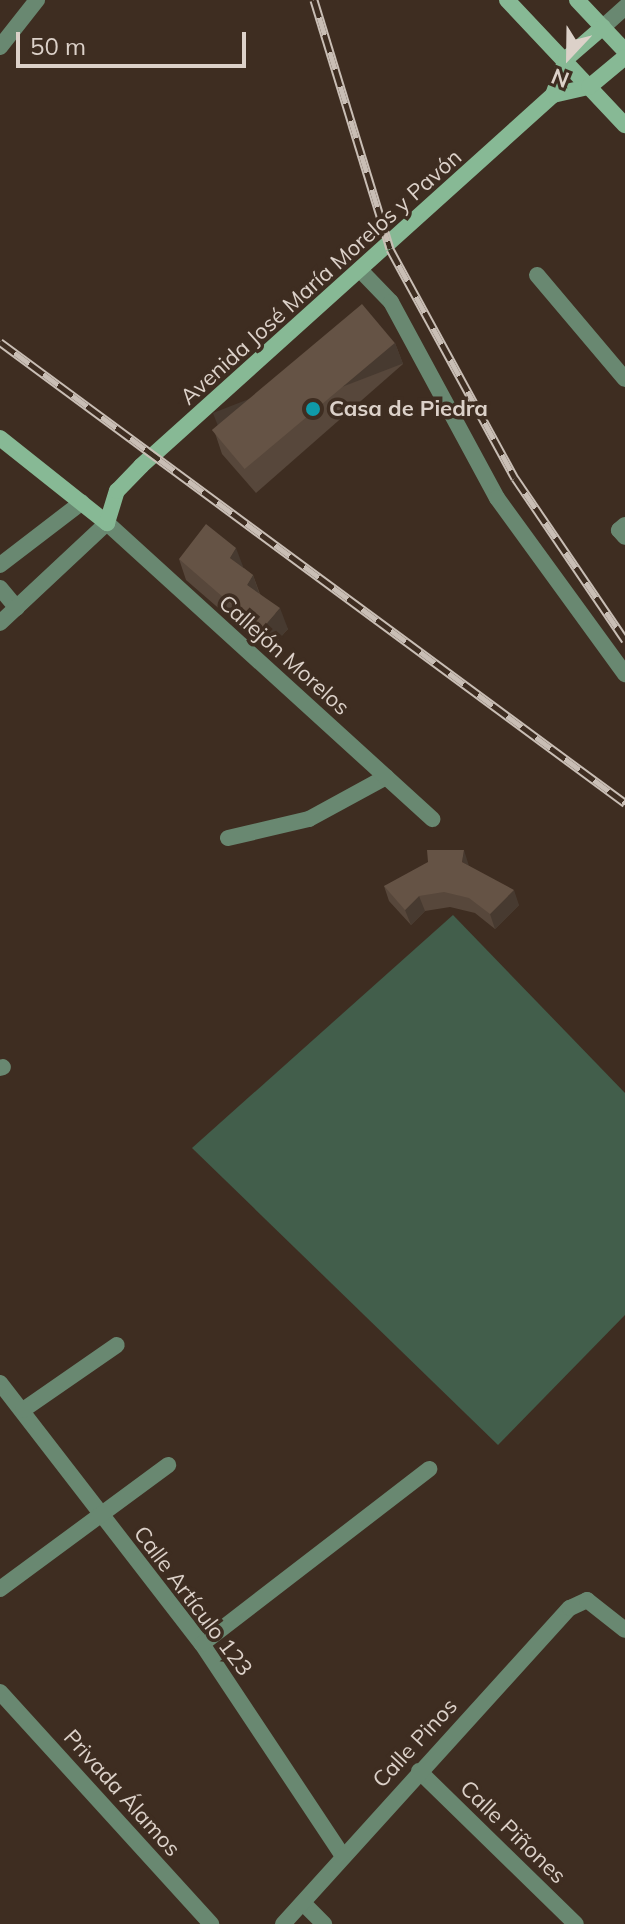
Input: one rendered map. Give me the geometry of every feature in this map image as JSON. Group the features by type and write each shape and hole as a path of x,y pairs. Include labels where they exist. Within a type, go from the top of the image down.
{"main road":[{"path":"507,0 566,59 625,125"},
{"path":"553,95 589,87 625,54 577,0"},
{"name":"Avenida José María Morelos y Pavón","path":"82,502 117,491 363,273 553,95 566,59 603,27"},
{"path":"0,438 107,523 117,491"}],"street":[{"path":"0,47 37,0"},
{"name":"Avenida José María Morelos y Pavón","path":"603,27 625,7"},
{"path":"363,273 391,302 497,498 625,674"},
{"path":"537,275 625,379"},
{"name":"Avenida José María Morelos y Pavón","path":"0,565 82,502"},
{"path":"0,623 107,523"},
{"name":"Callejón Morelos","path":"107,523 432,819"},
{"path":"625,525 619,530 625,537"},
{"path":"0,588 17,608"},
{"path":"228,838 309,819 386,777"},
{"path":"23,1410 117,1345"},
{"name":"Calle Artículo 123","path":"0,1383 202,1644 341,1853"},
{"path":"0,1589 168,1465"},
{"path":"202,1644 429,1469"},
{"name":"Calle Pinos","path":"283,1924 341,1853 570,1608 587,1600 625,1630"},
{"name":"Privada Álamos","path":"0,1692 211,1924"},
{"name":"Calle Piñones","path":"419,1771 576,1924"},
{"path":"303,1903 324,1924"}],"green space":[{"path":"453,915 625,1093 625,1315 498,1445 192,1148"}],"building":[{"path":"362,304 395,343 245,469 212,430"},
{"path":"206,524 236,548 230,558 253,575 247,585 280,608 261,630 179,559"},
{"path":"427,850 464,850 462,862 514,890 490,914 469,898 444,892 419,896 405,910 384,886 428,862"}],"railway":[{"path":"314,0 390,249 515,478 625,640"},
{"path":"0,342 625,803"}],"place":[{"name":"Casa de Piedra","path":"313,409"}]}
